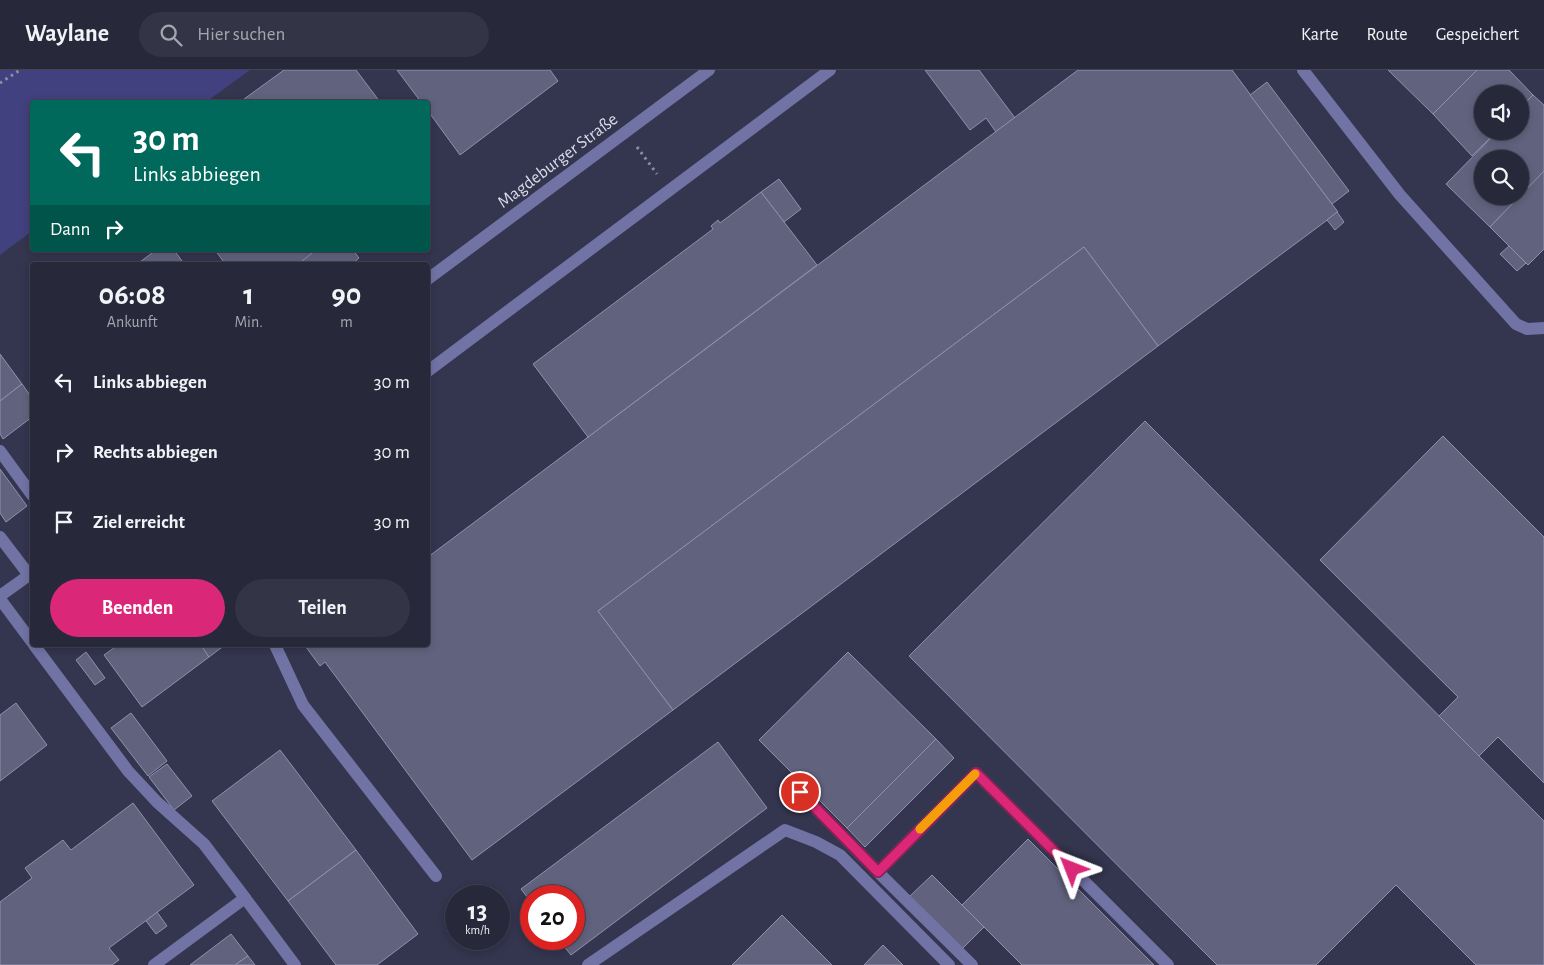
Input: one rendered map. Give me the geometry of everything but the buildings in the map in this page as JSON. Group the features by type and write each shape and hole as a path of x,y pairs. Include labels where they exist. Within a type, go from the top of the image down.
{"street":[{"name":"Magdeburger Straße","path":"430,278 710,70"},
{"path":"430,369 830,70"},
{"path":"1302,70 1400,195 1516,324 1527,329 1544,328"},
{"path":"0,451 30,492"},
{"path":"0,537 30,573"},
{"path":"30,575 0,597 30,640"},
{"path":"35,647 128,772 157,802 204,844 296,965"},
{"path":"276,647 303,706 436,876"},
{"path":"878,872 976,773 1168,965"},
{"path":"800,792 972,965"},
{"path":"588,965 785,830 816,842 840,855 949,965"},
{"path":"154,965 245,898"}],"path":[{"path":"0,83 20,70"},
{"path":"626,133 670,189"}],"shaded area":[{"path":"0,70 250,70 209,100 30,100 30,232 0,255"}],"slow traffic":[{"path":"920,829 975,774"}],"route":[{"path":"800,792 878,872 976,773 1072,869"}]}
